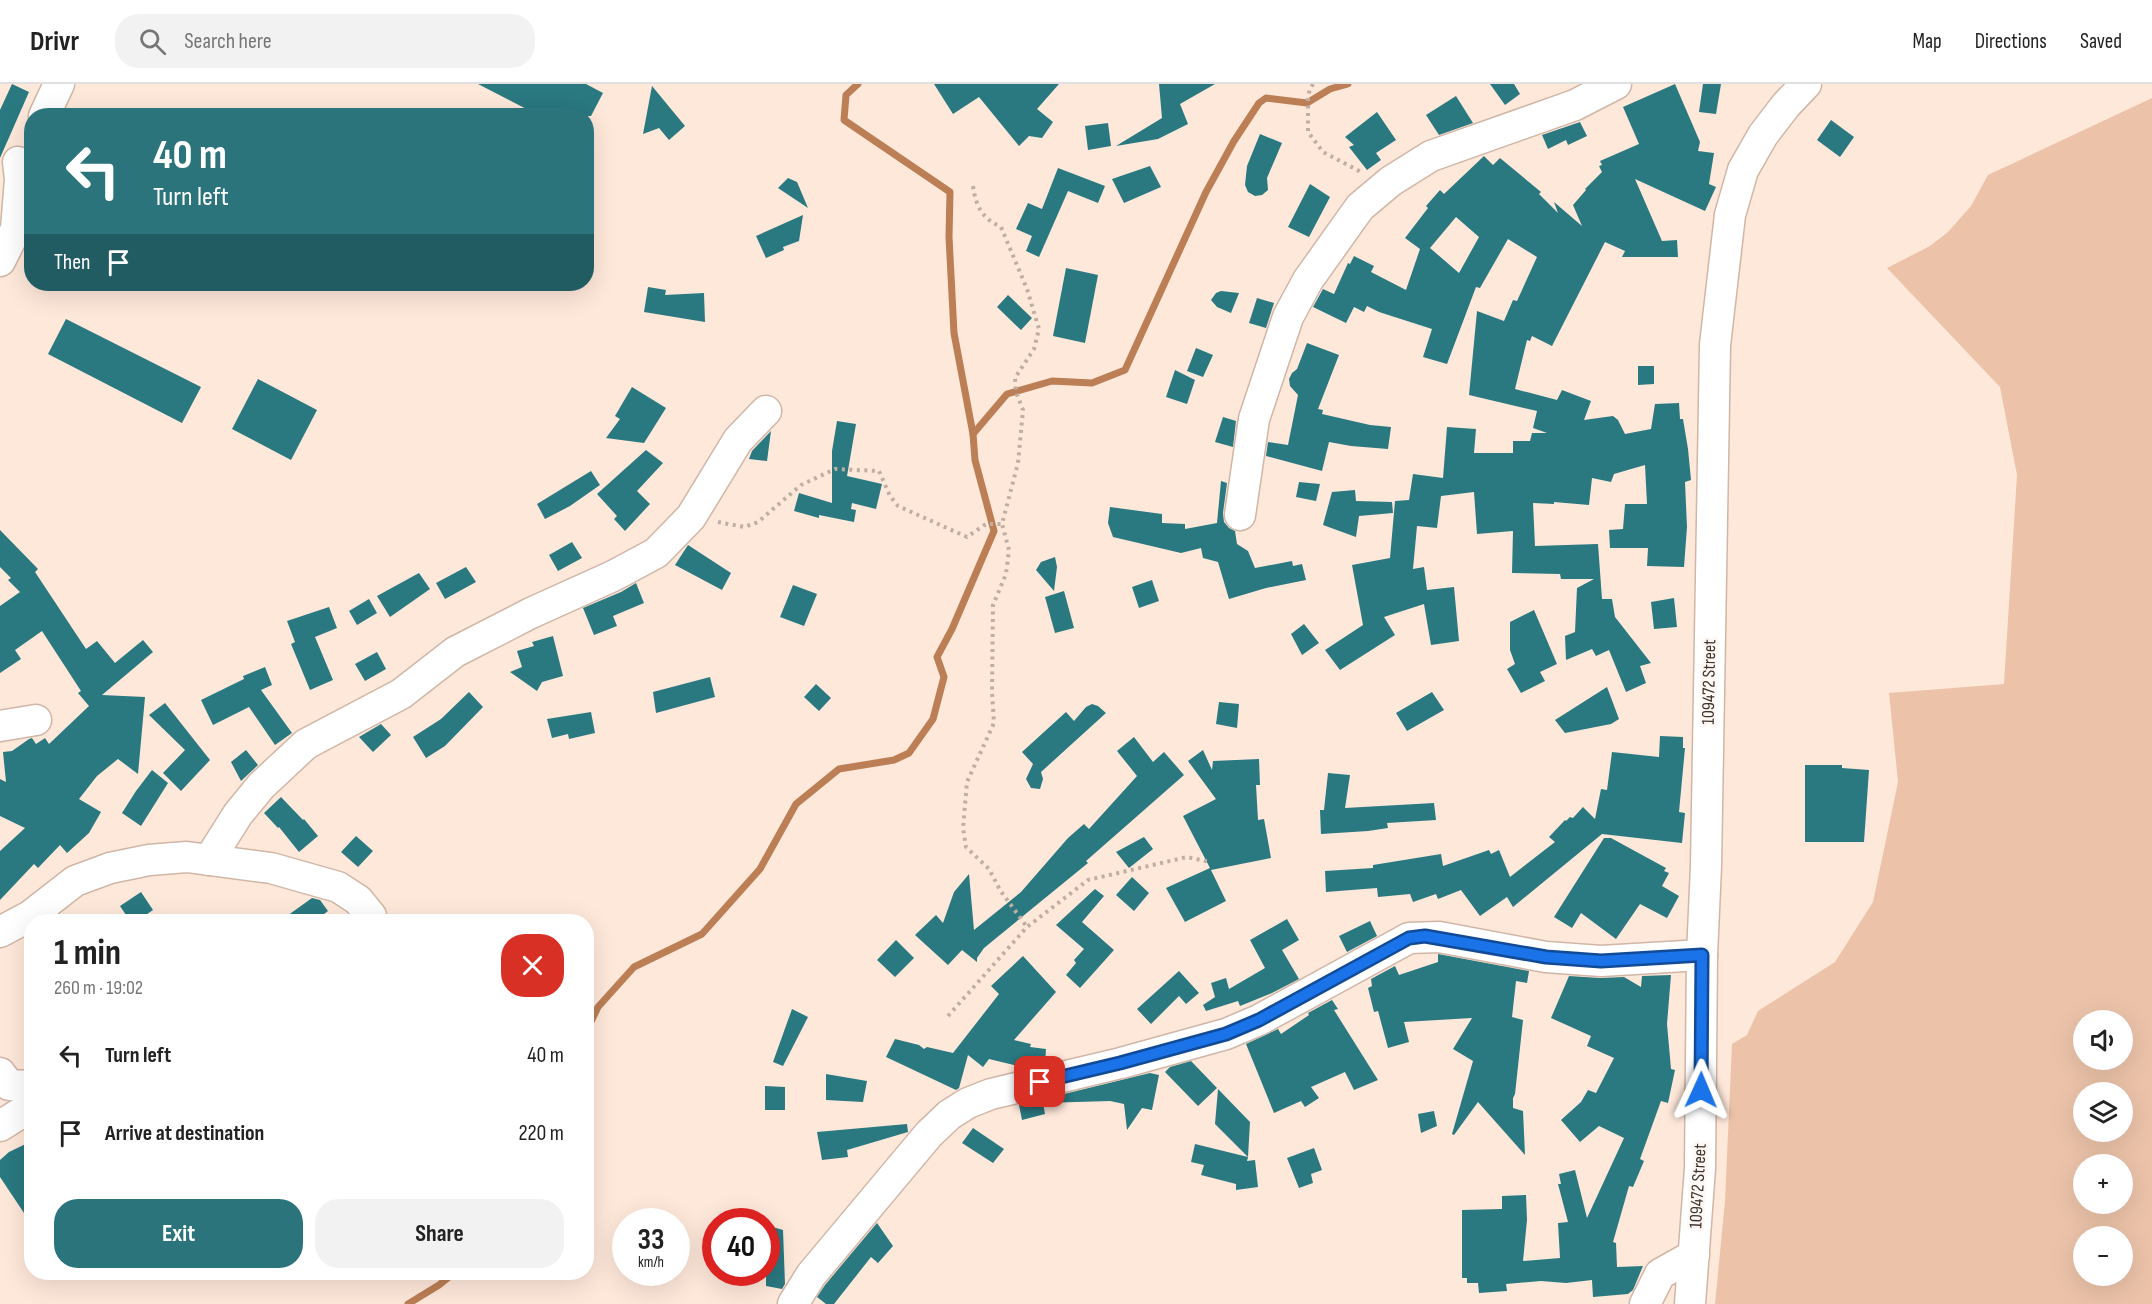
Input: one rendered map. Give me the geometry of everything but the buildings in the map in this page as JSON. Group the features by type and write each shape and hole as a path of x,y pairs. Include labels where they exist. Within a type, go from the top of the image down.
{"street":[{"path":"48,108 59,84"},
{"path":"1240,515 1254,419 1288,317 1308,280 1360,207 1386,184 1431,156 1575,105 1616,84"},
{"name":"109472 Street","path":"1690,1304 1700,1168 1702,955 1706,866 1715,345 1723,260 1730,215 1743,170 1764,135 1786,105 1806,84"},
{"path":"6,251 16,229 22,162"},
{"path":"209,860 238,814 261,786 306,744 401,694 455,652 531,613 613,576 656,552 691,517 738,440 766,411"},
{"path":"0,726 36,720"},
{"path":"33,914 75,881 110,868 148,860 187,857 272,867 338,887 358,900 369,914"},
{"path":"0,932 24,919"},
{"path":"793,1304 811,1275 929,1134 949,1115 968,1103 991,1094 1120,1063 1226,1034 1259,1020 1409,938 1439,937 1546,957 1601,961 1702,955"},
{"path":"0,1072 9,1085 24,1086"},
{"path":"0,1126 24,1111"},
{"path":"1645,1304 1660,1274 1694,1255"}],"path":[{"path":"1313,84 1308,97 1308,132 1323,152 1386,184"},
{"path":"973,186 976,205 989,222 1001,227 1027,289 1039,328 1034,350 1015,378 1016,392 1023,410 1017,463 1002,524 1010,550 1006,574 993,605 994,723 966,782 963,828 966,847 989,868 1000,890 1027,927"},
{"path":"691,517 744,527 758,522 801,485 835,469 879,471 890,496 898,506 967,537 986,524 1002,524"},
{"path":"948,1016 1027,927 1088,880 1188,857 1210,862"}],"shaded area":[{"path":"2152,98 2152,1304 1715,1304 1725,1201 1732,1044 1747,1035 1758,1011 1835,962 1873,902 1898,782 1889,693 2004,684 2017,475 2000,387 1887,268 1930,246 1948,232 1971,206 1988,175"}],"waterway":[{"path":"858,84 846,95 844,120 950,192 949,237 954,333 973,434"},
{"path":"594,1015 598,1007 634,967 702,934 760,869 796,804 839,769 894,760 909,753 933,719 944,677 937,657 952,629 994,531 975,460 973,434 1007,394 1052,381 1092,383 1125,370 1206,192 1234,141 1259,103 1266,98 1307,103 1330,89 1348,84"},
{"path":"408,1304 445,1280"}],"route":[{"path":"1040,1082 1226,1034 1259,1020 1409,938 1425,936 1546,957 1601,961 1702,955 1701,1090"}]}
